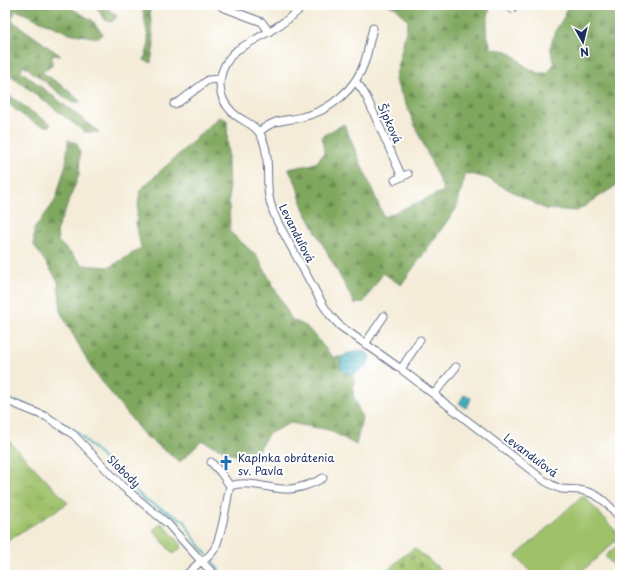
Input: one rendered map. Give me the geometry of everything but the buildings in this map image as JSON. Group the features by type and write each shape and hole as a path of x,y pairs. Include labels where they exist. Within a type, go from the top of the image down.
{"street":[{"path":"304,5 290,18 237,50 224,65 220,79 221,90 228,107 238,117 252,125 259,132 274,122 303,117 322,110 341,96 354,81 365,62 373,28"},
{"path":"222,7 262,22 269,32"},
{"path":"174,104 179,102 208,80 220,79"},
{"name":"Šípková","path":"354,81 361,88 367,98 402,177"},
{"name":"Levanduľová","path":"259,132 266,149 269,199 272,210 323,305 340,326 401,368 545,481 562,489 584,491 596,495 603,499 620,518"},
{"path":"365,344 384,316"},
{"path":"401,368 420,340"},
{"path":"434,394 456,367"},
{"name":"Slobody","path":"5,400 47,417 74,436 122,486 168,524 205,559 215,575"},
{"path":"186,575 205,559 215,548 230,486 221,473 210,462"},
{"path":"230,486 246,483 291,489 315,483 323,478"}],"green space":[{"path":"5,5 65,5 92,20 103,34 98,38 68,33 16,10 11,20 61,56 52,55 52,66 42,72 64,87 81,102 71,102 23,65 21,71 99,132 85,132 5,71"},
{"path":"91,5 105,8 117,16 112,22 104,20 98,9"},
{"path":"142,5 149,5 154,45 151,63 144,60 149,44"},
{"path":"388,5 490,5 486,30 491,48 507,51 525,66 538,73 548,73 554,63 550,47 556,30 565,15 567,5 620,5 620,183 577,211 545,209 487,178 466,173 456,209 401,285 383,273 364,302 355,304 303,208 296,183 288,169 317,162 324,153 322,136 344,124 384,217 444,191 395,80 408,21 396,8"},
{"path":"5,92 51,124 49,127 35,123 18,112 5,100"},
{"path":"219,117 227,120 230,232 257,256 292,320 306,326 334,358 344,356 341,366 343,371 353,374 353,394 362,418 356,445 329,430 290,423 268,434 257,452 242,458 202,441 180,462 144,435 92,369 61,313 58,281 34,245 34,229 55,201 66,164 68,140 77,143 80,154 79,175 57,229 58,241 83,265 110,267 141,248 136,223 140,190"},
{"path":"5,424 10,442 68,503 5,542"},
{"path":"583,495 620,537 578,575 533,575 516,556"},
{"path":"162,523 181,544 181,548 173,554 153,530"},
{"path":"620,543 620,565 616,568 605,556"},
{"path":"414,548 447,575 383,575"}],"water":[{"path":"361,351 370,356 364,368 356,373 350,374 342,369 340,365 343,357 348,353"},
{"path":"464,395 471,398 466,408 459,403"}],"waterway":[{"path":"16,401 49,414 77,432 145,500 185,521 191,534 207,555"},
{"path":"210,558 223,575"}],"place":[{"name":"Kaplnka obrátenia sv. Pavla","path":"226,463"}]}
